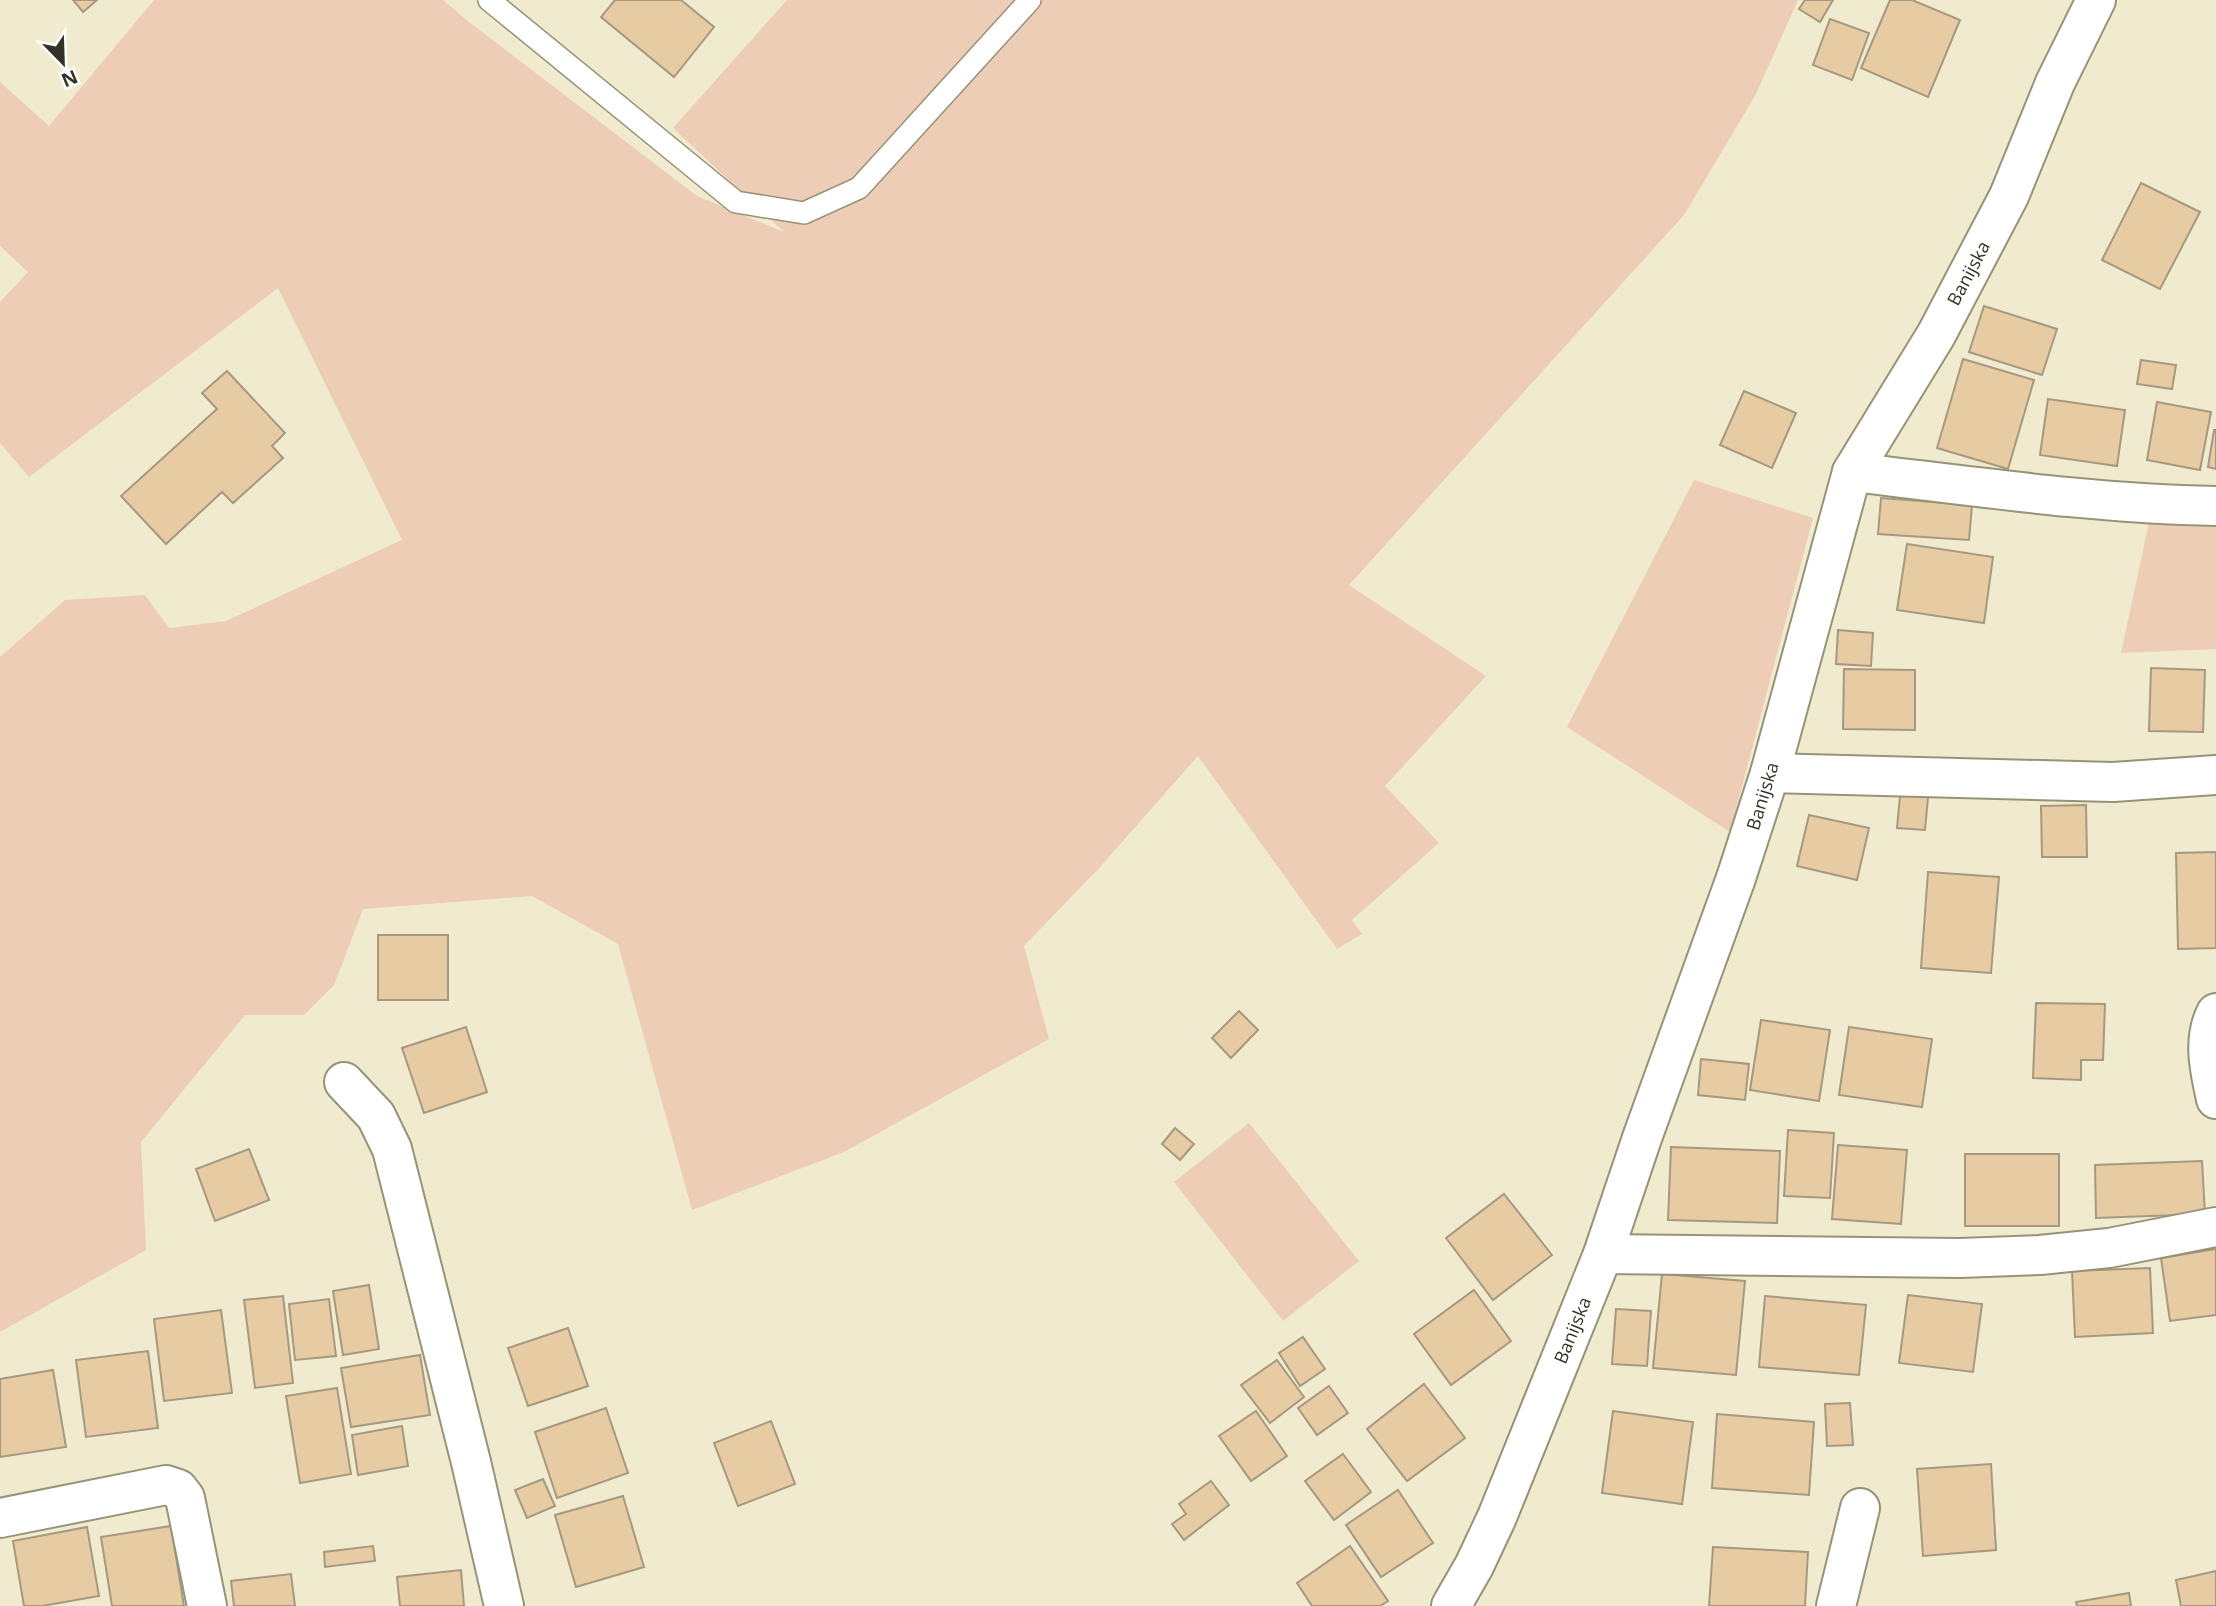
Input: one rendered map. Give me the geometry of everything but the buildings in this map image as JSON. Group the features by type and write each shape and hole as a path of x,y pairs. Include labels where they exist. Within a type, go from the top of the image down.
{"street":[{"name":"Banijska","path":"1451,1606 1497,1517 1603,1254 1736,878 1770,773 1852,472 1936,335 2003,208 2055,83 2096,0"},
{"path":"1852,472 2040,494 2163,505 2216,506"},
{"path":"1770,773 2113,782 2216,775"},
{"path":"2216,1013 2210,1025 2208,1062 2216,1099"},
{"path":"344,1082 376,1116 392,1149 471,1462 504,1606"},
{"path":"1603,1254 1960,1258 2040,1255 2109,1248 2216,1227"},
{"path":"0,1518 166,1485 178,1489 185,1498 207,1606"},
{"path":"1836,1606 1860,1508"}],"lane":[{"path":"489,0 736,202 804,213 859,188 1030,0"}],"shaded area":[{"path":"154,0 443,0 697,196 784,232 673,128 787,0 1798,0 1755,96 1684,215 1349,585 1486,676 1385,786 1439,843 1352,920 1362,934 1337,949 1198,756 1100,867 1024,946 1049,1039 844,1152 692,1210 618,944 532,896 363,909 334,985 304,1015 245,1015 141,1142 146,1250 0,1332 0,657 65,600 145,595 169,628 226,621 402,540 278,288 29,477 0,443 0,302 28,272 0,246 0,82 49,126"},
{"path":"1694,480 1813,518 1730,832 1567,727"},
{"path":"2216,521 2216,649 2121,653 2149,522"},
{"path":"1249,1123 1359,1261 1283,1321 1174,1182"}]}
